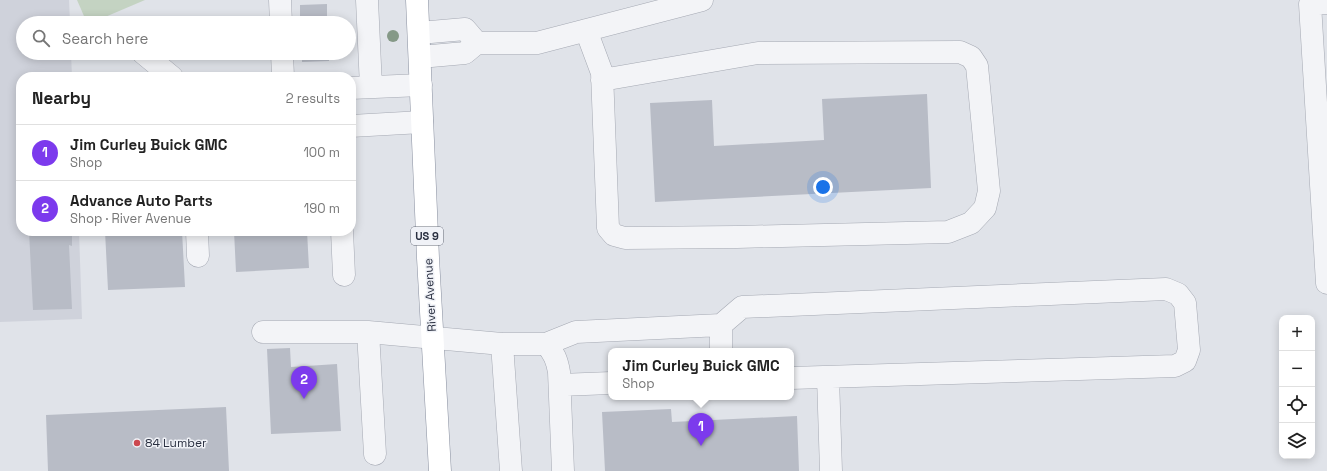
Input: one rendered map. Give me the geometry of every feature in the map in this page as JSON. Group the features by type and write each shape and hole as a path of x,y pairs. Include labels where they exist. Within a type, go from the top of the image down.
{"highway":[{"name":"River Avenue","path":"417,0 432,338 440,471"}],"lane":[{"path":"280,0 281,16"},
{"path":"366,0 361,88 421,85"},
{"path":"420,57 465,53 476,43 537,43 702,0"},
{"path":"1327,3 1310,4 1322,116 1327,284"},
{"path":"419,33 465,29 476,43"},
{"path":"586,30 602,73 602,80 608,228 614,235 625,238 737,237 948,232 971,223 985,208 989,191 977,66 971,57 960,52 758,53 602,80"},
{"path":"151,60 166,72"},
{"path":"283,60 284,72"},
{"path":"356,126 422,122"},
{"path":"197,236 198,256"},
{"path":"342,236 344,275"},
{"path":"263,332 368,332 502,344 546,344 576,332 721,325 742,307 1166,289 1178,294 1185,303 1189,350 1185,361 1175,366 794,378"},
{"path":"721,325 721,348"},
{"path":"368,332 375,454"},
{"path":"502,344 511,471"},
{"path":"546,344 553,352 557,361 560,385 562,471"},
{"path":"828,377 831,471"},
{"path":"560,385 608,383"}],"shaded area":[{"path":"0,0 69,0 70,16 16,16 16,60 71,60 72,72 16,72 16,236 79,236 82,319 0,322"}],"green space":[{"path":"77,0 145,0 107,16 84,16"}],"building":[{"path":"327,4 327,16 300,16 300,5"},
{"path":"302,60 329,60 329,61 302,62"},
{"path":"927,94 931,188 655,202 650,103 712,100 714,146 824,140 822,99"},
{"path":"29,236 72,236 72,246 69,245 72,309 33,310"},
{"path":"105,236 182,236 185,287 108,290"},
{"path":"234,236 307,236 309,268 236,272"},
{"path":"290,348 291,367 337,364 341,431 271,434 267,349"},
{"name":"84 Lumber","path":"226,407 229,471 48,471 46,415"},
{"path":"671,409 672,422 797,416 799,471 605,471 602,412"}],"place":[{"name":"Advance Auto Parts","path":"304,399"},
{"name":"84 Lumber","path":"137,443"},
{"name":"Jim Curley Buick GMC","path":"701,446"}]}
